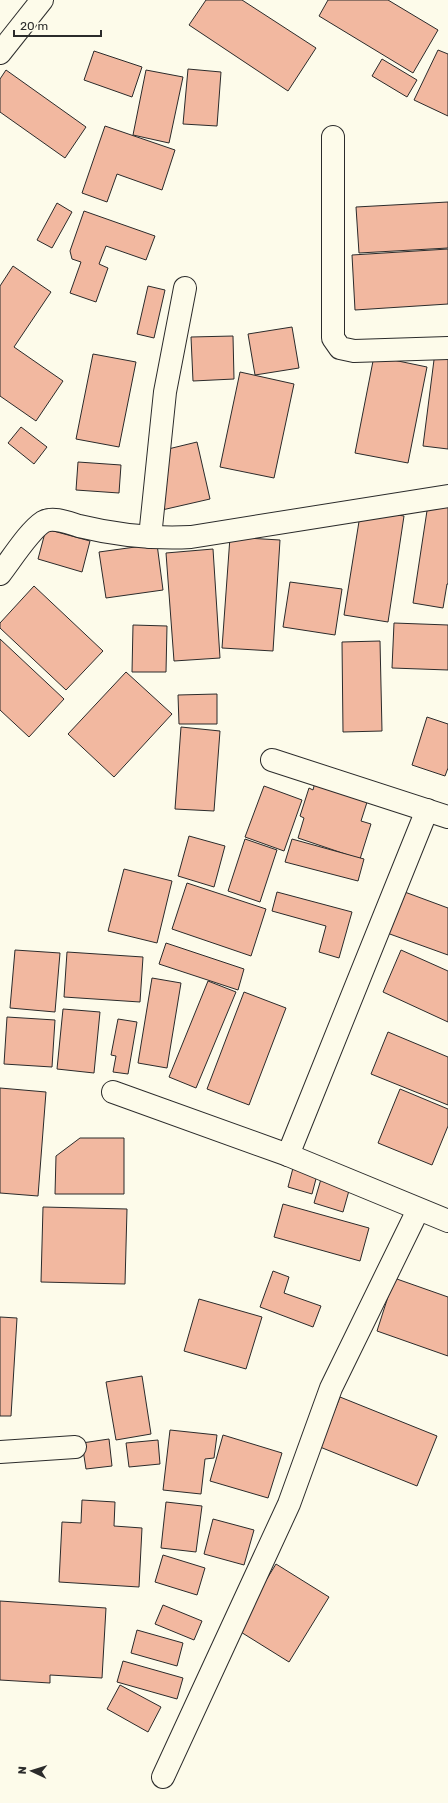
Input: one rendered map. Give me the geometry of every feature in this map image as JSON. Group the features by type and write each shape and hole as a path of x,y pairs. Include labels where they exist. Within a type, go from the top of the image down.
{"street":[{"path":"0,54 42,0"},
{"path":"333,137 333,338 340,348 354,351 448,348"},
{"path":"150,537 165,392 185,288"},
{"path":"0,574 36,527 45,521 57,520 99,531 164,539 191,537 448,496"},
{"path":"272,760 448,817"},
{"path":"288,1155 426,810"},
{"path":"113,1092 288,1155 418,1210 448,1221"},
{"path":"163,1777 289,1504 331,1388 418,1210"},
{"path":"0,1452 75,1447"}],"building":[{"path":"206,0 242,0 316,48 288,91 189,25"},
{"path":"328,0 388,0 438,30 413,73 319,16"},
{"path":"438,50 448,54 448,116 414,100"},
{"path":"94,51 142,67 132,97 84,80"},
{"path":"382,59 417,80 407,97 372,76"},
{"path":"188,69 221,72 217,126 183,124"},
{"path":"6,70 86,127 65,158 0,112 0,79"},
{"path":"146,70 183,77 169,143 133,135"},
{"path":"105,126 175,150 162,190 117,174 107,202 82,193"},
{"path":"448,202 448,248 359,253 356,207"},
{"path":"57,203 72,212 52,248 37,240"},
{"path":"84,211 155,236 146,260 106,246 99,264 108,268 96,302 70,293 81,262 72,259 70,251"},
{"path":"448,249 448,304 355,310 352,255"},
{"path":"13,266 51,292 14,347 63,381 36,421 0,396 0,286"},
{"path":"148,286 165,290 154,338 137,334"},
{"path":"292,327 299,368 255,375 248,334"},
{"path":"233,336 234,379 193,381 191,337"},
{"path":"435,352 448,353 448,449 423,446"},
{"path":"93,354 136,362 119,447 76,439"},
{"path":"374,356 427,367 408,463 355,453"},
{"path":"240,372 294,384 274,478 220,467"},
{"path":"21,427 47,447 34,464 8,443"},
{"path":"197,442 210,499 162,510 164,450"},
{"path":"78,462 121,465 119,493 76,490"},
{"path":"430,491 448,493 448,584 443,608 413,603"},
{"path":"361,509 404,516 388,622 344,615"},
{"path":"46,529 90,541 82,572 38,559"},
{"path":"230,537 280,540 273,651 222,648"},
{"path":"157,544 163,590 106,598 99,552"},
{"path":"213,549 220,658 174,661 166,553"},
{"path":"290,582 342,589 335,635 283,627"},
{"path":"34,586 103,651 66,690 0,628 0,623"},
{"path":"394,623 448,625 448,670 392,668"},
{"path":"133,625 167,626 166,672 132,672"},
{"path":"0,639 64,699 29,737 0,710"},
{"path":"380,641 382,731 343,732 342,642"},
{"path":"126,672 172,714 114,777 68,734"},
{"path":"217,694 217,724 179,724 178,695"},
{"path":"427,717 448,724 448,768 445,776 412,765"},
{"path":"181,727 220,731 214,811 175,809"},
{"path":"316,778 369,796 361,821 371,824 360,859 298,838 304,818 300,816 309,788 313,790"},
{"path":"264,786 302,800 284,851 245,837"},
{"path":"189,836 225,846 214,887 178,876"},
{"path":"245,839 277,850 260,902 228,891"},
{"path":"292,839 364,859 358,881 285,862"},
{"path":"124,869 172,881 157,943 108,931"},
{"path":"187,883 266,909 251,956 172,929"},
{"path":"402,891 448,908 448,955 387,933"},
{"path":"277,892 352,912 339,958 319,952 326,926 272,911"},
{"path":"166,943 244,969 238,990 159,964"},
{"path":"15,950 60,953 55,1012 10,1008"},
{"path":"401,950 448,971 448,1022 383,992"},
{"path":"67,952 143,957 140,1002 64,997"},
{"path":"152,978 181,983 167,1068 138,1063"},
{"path":"208,981 236,992 196,1088 169,1077"},
{"path":"244,992 286,1008 249,1105 207,1089"},
{"path":"63,1009 100,1012 94,1073 57,1069"},
{"path":"7,1017 55,1020 52,1067 4,1064"},
{"path":"118,1019 137,1022 128,1074 113,1072 116,1056 111,1055"},
{"path":"388,1032 448,1057 448,1105 371,1074"},
{"path":"0,1088 46,1092 38,1196 0,1193"},
{"path":"400,1089 448,1109 448,1126 432,1165 378,1143"},
{"path":"80,1138 124,1138 124,1194 55,1194 56,1156"},
{"path":"293,1168 317,1175 312,1194 288,1187"},
{"path":"321,1179 350,1187 343,1212 314,1203"},
{"path":"283,1204 369,1228 360,1261 274,1237"},
{"path":"43,1207 127,1209 125,1284 41,1282"},
{"path":"273,1271 289,1277 284,1293 321,1306 313,1327 260,1307"},
{"path":"394,1278 448,1297 448,1356 377,1331"},
{"path":"199,1299 262,1317 246,1369 184,1351"},
{"path":"0,1317 17,1318 11,1416 0,1416"},
{"path":"142,1376 151,1434 116,1440 106,1382"},
{"path":"340,1397 437,1436 417,1486 320,1447"},
{"path":"170,1430 217,1435 214,1458 205,1459 201,1494 163,1490"},
{"path":"223,1435 282,1453 268,1498 210,1481"},
{"path":"109,1439 112,1466 86,1469 82,1443"},
{"path":"158,1440 160,1464 129,1467 126,1443"},
{"path":"82,1500 115,1502 114,1526 142,1528 139,1587 59,1582 62,1522 81,1523"},
{"path":"166,1502 202,1506 196,1552 161,1548"},
{"path":"213,1519 254,1530 244,1565 204,1554"},
{"path":"163,1555 205,1568 197,1595 155,1582"},
{"path":"276,1564 329,1597 289,1662 236,1629"},
{"path":"0,1601 106,1608 102,1678 50,1675 50,1683 0,1680"},
{"path":"163,1605 202,1621 194,1640 155,1624"},
{"path":"137,1630 183,1643 177,1666 131,1653"},
{"path":"123,1661 183,1678 177,1699 117,1682"},
{"path":"120,1685 161,1707 148,1732 107,1709"}]}
